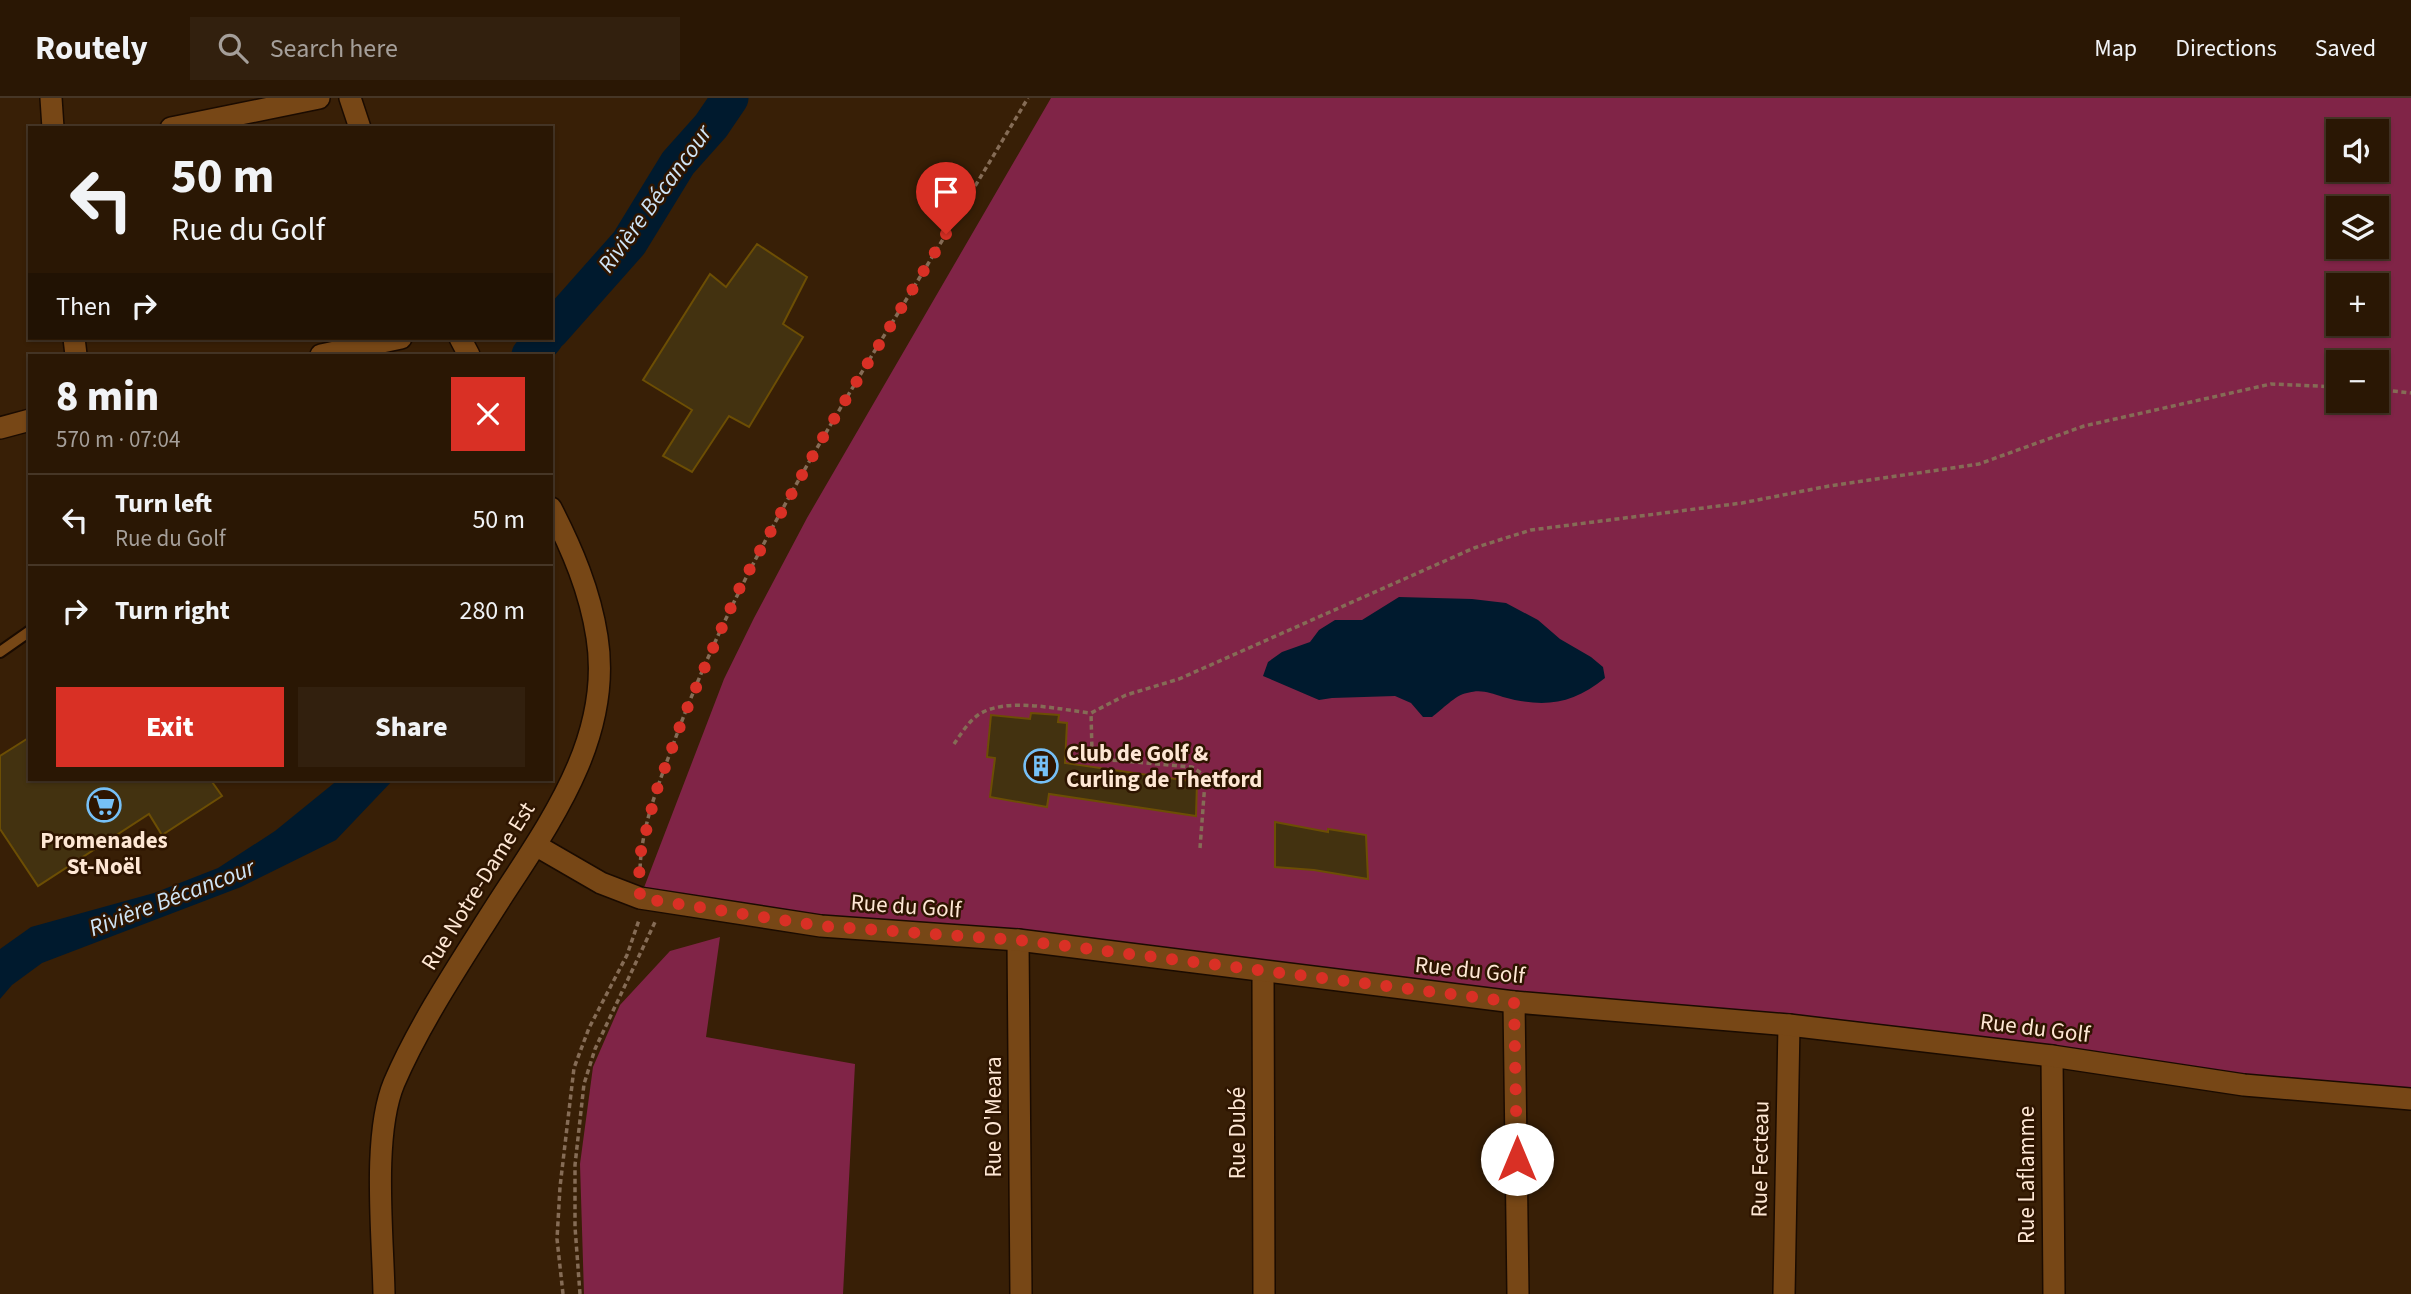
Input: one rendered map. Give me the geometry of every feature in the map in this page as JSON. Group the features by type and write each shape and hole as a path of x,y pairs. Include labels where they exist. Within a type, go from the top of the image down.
{"street":[{"path":"51,98 53,126"},
{"path":"182,126 319,98"},
{"path":"350,98 359,126"},
{"path":"326,354 392,340"},
{"path":"0,428 28,421"},
{"name":"Rue Notre-Dame Est","path":"384,1294 382,1144 384,1119 393,1085 489,916 537,846 584,753 598,687 597,639 586,589 570,546 553,512"},
{"name":"Rue du Golf","path":"537,846 601,883 640,898 821,926 1018,940 1514,1002 1789,1025 2052,1056 2244,1085 2411,1100"},
{"name":"Rue O'Meara","path":"1018,940 1021,1294"},
{"name":"Rue Dubé","path":"1263,972 1264,1294"},
{"path":"1514,1002 1518,1294"},
{"name":"Rue Fecteau","path":"1784,1294 1789,1025"},
{"name":"Rue Laflamme","path":"2052,1056 2054,1294"}],"lane":[{"path":"0,652 28,632"}],"path":[{"path":"563,1294 557,1239 573,1068 589,1028 635,936 640,898 639,859 656,792 708,658 741,585 822,439 1028,98"},
{"path":"954,744 978,715 993,708 1016,705 1091,713 1126,695 1179,679 1474,548 1531,530 1742,503 1829,486 1979,464 2084,426 2271,384 2326,386"},
{"path":"2389,390 2411,393"},
{"path":"1091,713 1092,752 1099,759 1192,766 1201,773 1205,782 1200,848"},
{"path":"580,1294 575,1227 575,1165 584,1084 595,1049 664,903"}],"shaded area":[{"path":"1051,98 2411,98 2411,1099 640,898 724,679 807,518"},
{"path":"720,937 706,1037 855,1064 843,1294 584,1294 580,1164 593,1067 620,1005 670,951"}],"water":[{"path":"1399,597 1506,603 1538,620 1560,639 1591,657 1603,667 1605,678 1581,694 1557,702 1531,702 1477,691 1462,694 1432,717 1423,717 1411,703 1395,696 1319,700 1263,676 1268,662 1282,652 1310,642 1319,630 1335,620 1362,620"},
{"path":"337,781 392,781 336,840 241,887 42,963 12,985 0,999 0,949 31,927 154,893 218,868 275,831"}],"building":[{"path":"757,244 807,277 783,324 803,337 749,427 729,416 692,472 663,456 692,410 643,380 710,274 726,287"},
{"name":"Club de Golf & Curling de Thetford","path":"1031,713 1059,715 1058,722 1067,723 1065,763 1197,782 1196,816 1049,794 1047,807 990,797 995,758 987,757 991,715 1030,719"},
{"name":"Promenades St-Noël","path":"28,738 28,781 211,781 222,796 162,835 149,814 38,886 0,829 0,756"},
{"path":"1275,822 1328,832 1328,829 1366,835 1368,879 1275,867"}],"waterway":[{"name":"Rivière Bécancour","path":"553,329 629,243 678,163 711,126 730,98"},
{"name":"Rivière Bécancour","path":"531,354 543,340"}],"place":[{"name":"Club de Golf & Curling de Thetford","path":"1041,766"},
{"name":"Promenades St-Noël","path":"104,805"}],"route":[{"path":"946,234 822,439 741,585 683,718 656,792 639,859 640,898 821,926 1018,940 1514,1002 1517,1159"}]}
